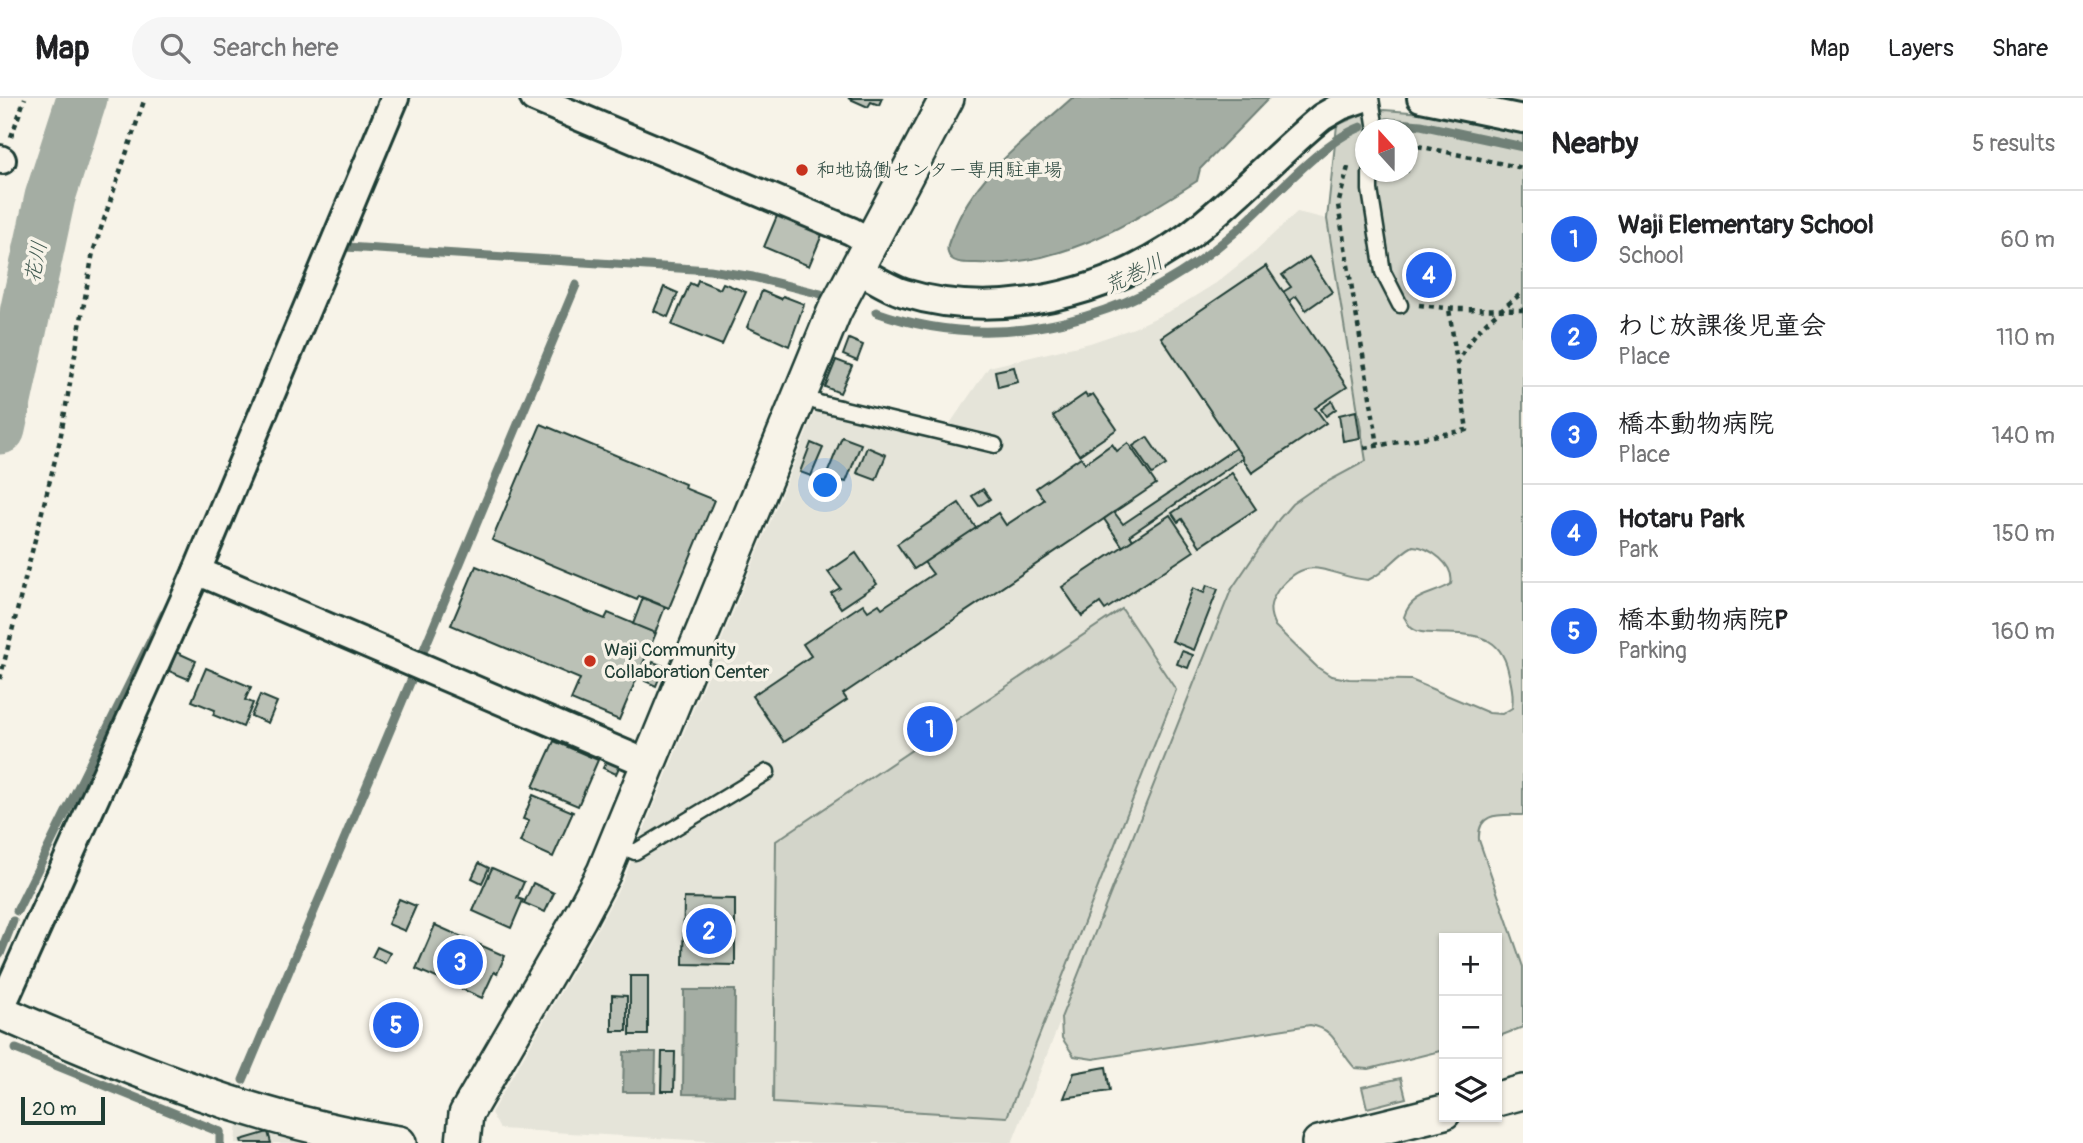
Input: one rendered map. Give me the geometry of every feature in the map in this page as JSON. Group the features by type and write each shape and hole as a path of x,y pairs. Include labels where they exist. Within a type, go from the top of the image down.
{"street":[{"path":"395,98 197,571 0,1011 140,1072 189,1090 289,1120 399,1143"},
{"path":"534,98 851,231 864,255 902,292 946,303 979,305 1035,300 1101,282 1150,260 1217,213 1322,117 1341,106 1364,98"},
{"path":"463,1143 466,1114 592,896 616,844 834,312 947,98"},
{"path":"1421,98 1523,119"},
{"path":"197,571 649,764"},
{"path":"1502,1098 1523,1092"},
{"path":"1319,1143 1439,1113"}],"lane":[{"path":"1371,98 1374,119"},
{"path":"1370,182 1383,272 1401,306"},
{"path":"800,395 819,403 995,445"},
{"path":"616,844 635,852 767,772"}],"path":[{"path":"0,679 60,440 93,253 145,98"},
{"path":"1418,146 1523,168"},
{"path":"1338,205 1378,445"},
{"path":"1457,365 1474,334 1523,292"},
{"path":"1401,306 1413,304 1449,309 1523,310"},
{"path":"1364,448 1467,430 1449,309"}],"shaded area":[{"path":"1072,98 1269,98 1200,169 1197,181 1120,227 1065,251 1036,258 1007,263 959,262 952,259 948,253 949,242 974,193 1004,159"},
{"path":"1384,110 1423,113 1523,134 1523,815 1499,815 1486,819 1479,831 1479,840 1523,967 1523,1027 1502,1035 1502,933 1439,933 1439,1051 1369,1069 1355,1068 1326,1031 1310,1025 1093,1059 1074,1056 1062,1038 1061,1018 1231,590 1292,504 1366,461 1327,219 1337,125 1365,113","holes":["1413,546 1440,558 1449,570 1451,584 1417,599 1407,609 1404,617 1410,627 1418,631 1480,637 1497,648 1504,657 1512,693 1512,708 1502,714 1489,713 1411,680 1331,676 1317,667 1275,626 1270,612 1273,599 1289,578 1300,571 1320,569 1368,580"]},
{"path":"1297,212 1327,219 1367,462 1312,490 1292,504 1231,590 1012,1143 743,1143 500,1129 491,1113 623,881 822,395 949,425 989,367 1090,343 1134,328 1176,308 1216,283"},
{"path":"1122,609 1176,690 1007,1117 773,1103 776,841"},
{"path":"684,990 735,990 734,1095 683,1094"},
{"path":"624,1052 656,1052 655,1092 623,1092"},
{"path":"1401,1078 1406,1098 1367,1108 1362,1087"},
{"path":"237,1123 284,1136 313,1143 235,1143"}],"building":[{"path":"848,98 882,98 879,105 871,102 868,107"},
{"path":"779,211 824,230 809,266 764,247"},
{"path":"1309,257 1332,292 1306,310 1296,296 1289,301 1283,292 1291,287 1282,275"},
{"path":"1266,266 1347,387 1315,408 1326,423 1252,473 1161,337"},
{"path":"698,280 720,289 723,283 746,292 722,345 672,325 690,283 696,286"},
{"path":"664,287 678,293 668,317 654,311"},
{"path":"762,291 804,304 789,346 747,327"},
{"path":"849,339 863,345 857,361 843,355"},
{"path":"836,360 852,366 840,393 825,387"},
{"path":"1014,367 1018,382 998,387 995,371"},
{"path":"1085,394 1087,397 1093,394 1117,429 1079,455 1053,416"},
{"path":"1332,401 1336,409 1326,416 1321,409"},
{"path":"1356,411 1360,438 1343,441 1339,415"},
{"path":"541,424 685,484 684,488 714,500 669,608 639,596 637,600 492,540"},
{"path":"842,437 861,444 837,499 823,494 830,476 827,474"},
{"path":"1147,437 1166,465 1152,474 1133,446"},
{"path":"811,443 823,448 811,476 800,472"},
{"path":"1128,443 1156,484 843,694 847,700 784,742 752,696 811,656 803,644 863,604 868,611 879,604 882,608 933,574 924,562 998,513 1006,525 1044,500 1036,488 1081,457 1085,463 1112,444 1117,451"},
{"path":"867,447 886,455 876,480 857,473"},
{"path":"1236,448 1243,458 1130,535 1133,540 1123,547 1104,519 1114,512 1123,524"},
{"path":"1232,473 1256,509 1200,546 1182,519 1178,522 1172,513"},
{"path":"983,489 990,499 979,506 972,496"},
{"path":"959,503 976,528 914,569 897,544"},
{"path":"1170,515 1194,551 1105,610 1100,603 1082,616 1062,587"},
{"path":"856,553 877,584 841,608 831,593 840,588 828,572"},
{"name":"Waji Community Collaboration Center","path":"476,566 605,619 608,613 656,633 619,720 571,700 580,679 451,625"},
{"path":"1207,585 1218,589 1194,650 1172,641 1193,588 1204,593"},
{"path":"643,598 665,607 655,633 633,624"},
{"path":"1182,651 1193,655 1188,668 1177,664"},
{"path":"176,652 196,661 188,679 169,671"},
{"path":"653,662 664,666 656,686 645,681"},
{"path":"206,668 251,687 245,700 253,703 243,727 213,715 215,710 192,701"},
{"path":"260,695 277,702 268,723 251,716"},
{"path":"554,741 598,760 578,806 533,787"},
{"path":"607,760 620,765 616,774 603,768"},
{"path":"533,795 573,812 553,857 520,842 529,821 523,819"},
{"path":"479,863 489,868 482,883 472,878"},
{"path":"492,868 524,882 517,898 523,900 511,928 473,911"},
{"path":"533,883 554,893 545,912 524,903"},
{"path":"684,898 735,899 735,965 683,964"},
{"path":"399,899 416,906 405,931 388,924"},
{"path":"435,925 505,956 482,998 416,969"},
{"path":"377,947 390,953 385,963 372,957"},
{"path":"630,976 648,976 648,1035 630,1035"},
{"path":"612,995 627,996 627,1031 612,1031"},
{"path":"662,1052 675,1052 674,1091 661,1091"},
{"path":"1106,1067 1110,1091 1064,1098 1074,1073"},
{"path":"268,1132 271,1143 242,1143 241,1140"}],"waterway":[{"name":"花川","path":"0,429 50,197 82,98"},
{"name":"荒巻川","path":"1418,125 1523,147"},
{"name":"荒巻川","path":"876,312 924,325 971,331 1019,329 1065,322 1111,308 1154,288 1196,263 1234,233 1328,146 1355,130"},
{"path":"346,247 710,270 753,277 821,294"},
{"path":"420,659 576,285"},
{"path":"17,911 164,614"},
{"path":"243,1080 415,671"},
{"path":"0,954 13,921"},
{"path":"16,1049 220,1132"},
{"path":"220,1132 220,1143"}],"place":[{"name":"和地協働センター専用駐車場","path":"802,170"},
{"name":"Hotaru Park","path":"1429,275"},
{"name":"Waji Community Collaboration Center","path":"590,661"},
{"name":"Waji Elementary School","path":"930,729"},
{"name":"わじ放課後児童会","path":"709,931"},
{"name":"橋本動物病院","path":"460,962"},
{"name":"橋本動物病院P","path":"396,1025"}]}
